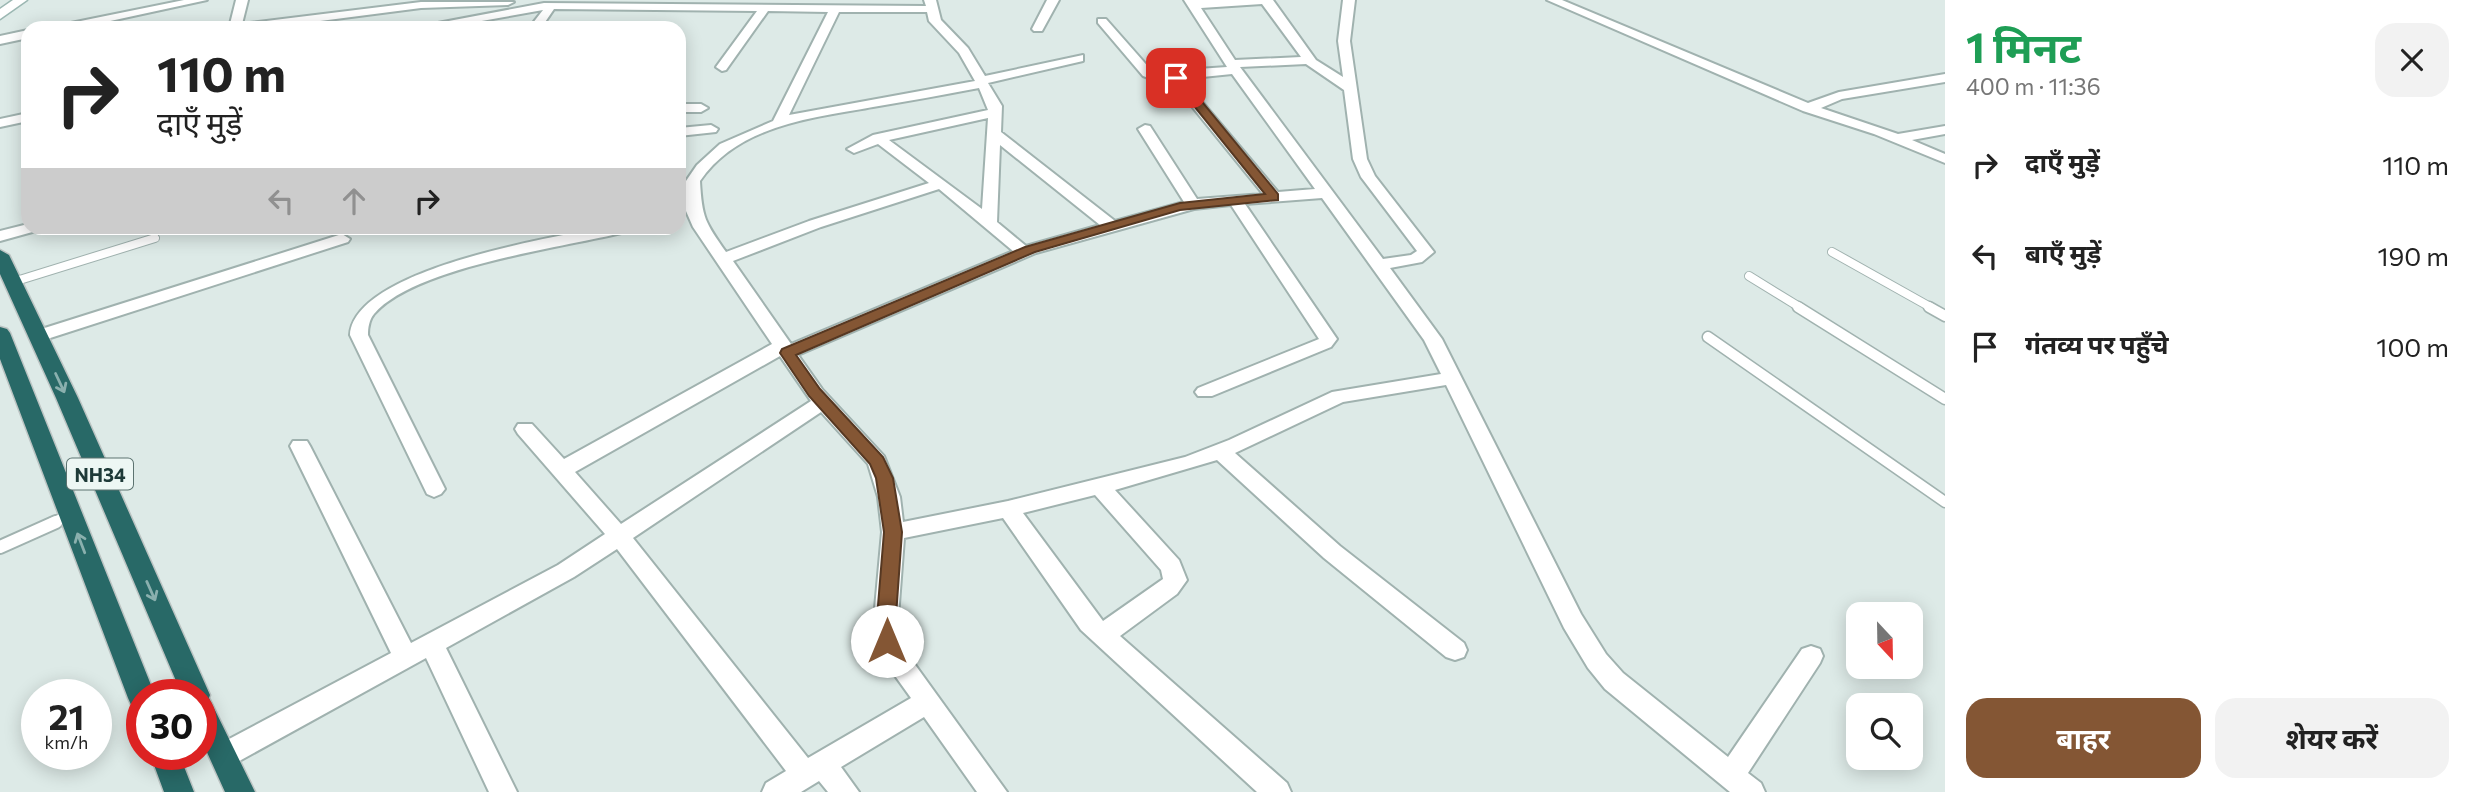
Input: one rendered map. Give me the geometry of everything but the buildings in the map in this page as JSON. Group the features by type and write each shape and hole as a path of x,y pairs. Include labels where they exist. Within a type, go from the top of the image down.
{"highway":[{"name":"NH34","path":"0,254 189,679"},
{"name":"NH34","path":"0,333 135,679"},
{"path":"217,742 240,792"},
{"path":"170,770 179,792"}],"street":[{"path":"0,15 21,0"},
{"path":"108,21 141,16 201,0"},
{"path":"238,21 242,0"},
{"path":"1038,29 1053,0"},
{"path":"1191,2 1266,0 1310,60 1350,88"},
{"path":"1349,0 1344,41 1363,167 1426,252 1416,259 1378,265"},
{"path":"1553,0 1808,108 1897,138 1945,159"},
{"path":"293,21 421,5 500,1 537,7"},
{"path":"1191,2 1233,67 1433,340 1572,621 1597,661 1614,681 1751,792"},
{"path":"542,21 558,4"},
{"path":"482,21 558,4 705,4 764,9 835,9 855,4 931,4 935,21 964,51 996,112 989,223"},
{"path":"722,67 764,9"},
{"path":"779,122 835,9"},
{"path":"1101,22 1144,70 1152,76 1181,85"},
{"path":"0,40 21,36"},
{"path":"993,792 892,652 887,641 893,532 887,488 877,461 823,402 723,259 687,216 693,181 700,170 725,147 779,122 982,82 1079,58"},
{"path":"1274,197 1177,80 1178,75 1310,60"},
{"path":"1808,108 1839,96 1945,78"},
{"path":"686,108 701,108"},
{"path":"854,149 877,138 996,112"},
{"path":"0,123 21,118"},
{"path":"686,131 711,129"},
{"path":"1145,129 1193,204"},
{"path":"1897,138 1945,130"},
{"path":"995,134 1111,226"},
{"path":"877,138 940,184 1023,252"},
{"path":"686,172 700,170"},
{"path":"723,259 814,224 940,184"},
{"path":"561,470 785,349 1023,252 1193,204 1326,193"},
{"path":"1205,391 1325,343 1328,339 1236,200"},
{"path":"0,236 21,230"},
{"path":"434,489 359,335 359,324 368,310 403,286 532,246 588,235"},
{"path":"38,336 342,239"},
{"path":"893,532 1008,509 1190,463 1220,452 1339,396 1453,378"},
{"path":"223,756 544,584 620,537 823,402"},
{"path":"525,429 620,537 813,770 845,792"},
{"path":"300,446 406,658"},
{"path":"1220,452 1332,552 1455,650"},
{"path":"1099,486 1171,566 1175,580 1169,588 1102,635"},
{"path":"1008,509 1069,598 1102,635 1277,792"},
{"path":"432,644 503,792"},
{"path":"1731,775 1811,656"},
{"path":"776,792 928,701"}],"lane":[{"path":"13,282 155,238"},
{"path":"1832,252 1945,316"},
{"path":"1749,276 1945,399"},
{"path":"1708,337 1945,502"},
{"path":"0,547 71,515"}],"route":[{"path":"887,641 893,532 885,478 877,461 815,393 787,353 1030,250 1180,206 1274,197 1176,78"}]}
